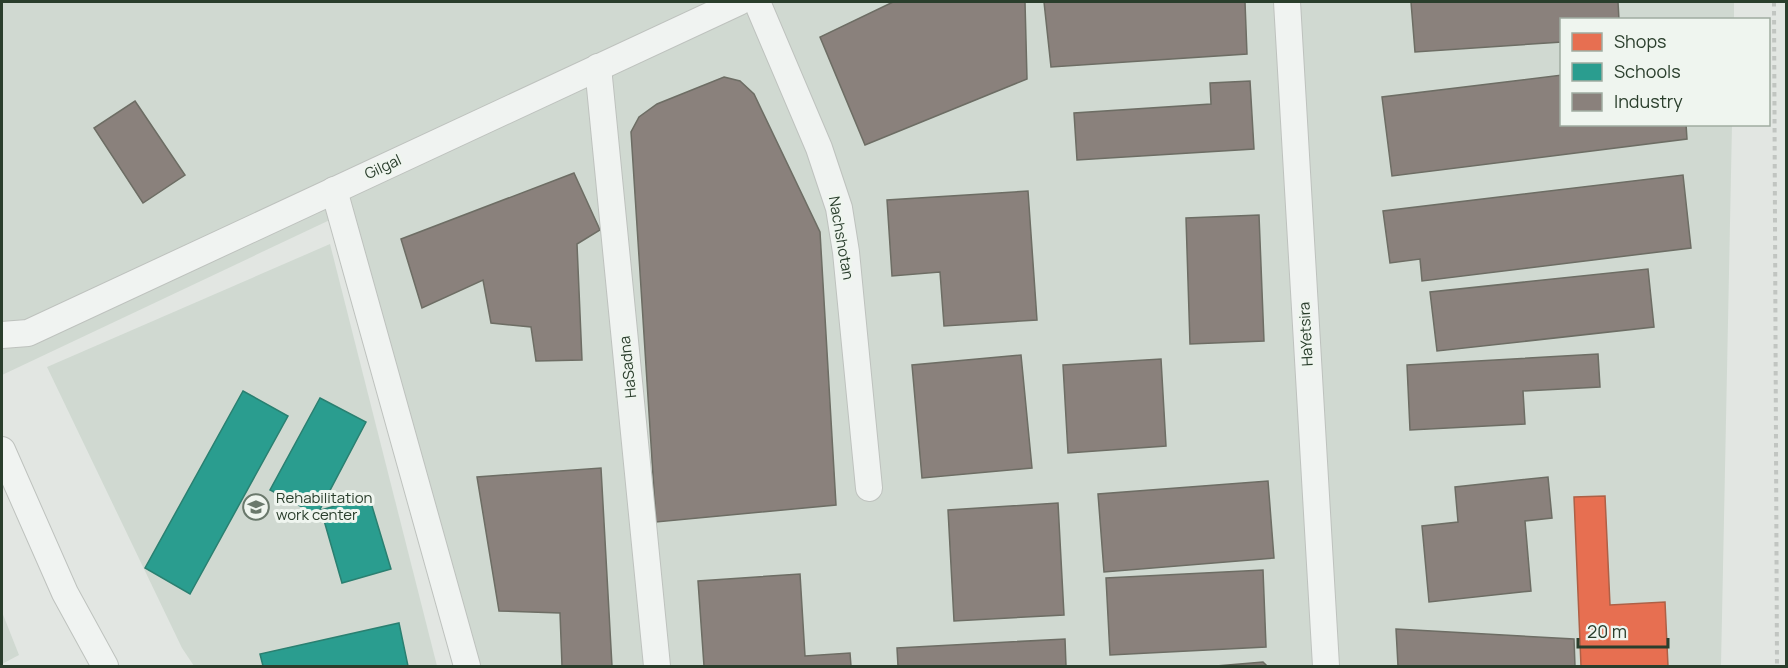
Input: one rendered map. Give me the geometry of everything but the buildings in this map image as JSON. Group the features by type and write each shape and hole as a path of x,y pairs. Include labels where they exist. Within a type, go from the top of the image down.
{"street":[{"name":"Gilgal","path":"2,335 28,333 739,2"},
{"name":"Nachshotan","path":"757,2 819,148 839,208 846,252 869,488"},
{"name":"HaYetsira","path":"1287,2 1326,666"},
{"name":"HaSadna","path":"598,67 657,666"},
{"path":"334,190 467,666"},
{"path":"2,450 65,592 105,666"}],"path":[{"path":"1774,2 1777,666"}],"shaded area":[{"path":"2,2 1734,2 1734,18 1560,18 1560,126 1732,126 1721,666 471,666 351,210 2,375"},
{"name":"Rehabilitation work center","path":"330,244 437,666 194,666 182,648 47,367"},
{"path":"2,612 19,655 2,664"}],"place":[{"name":"Rehabilitation work center","path":"256,507"}]}
